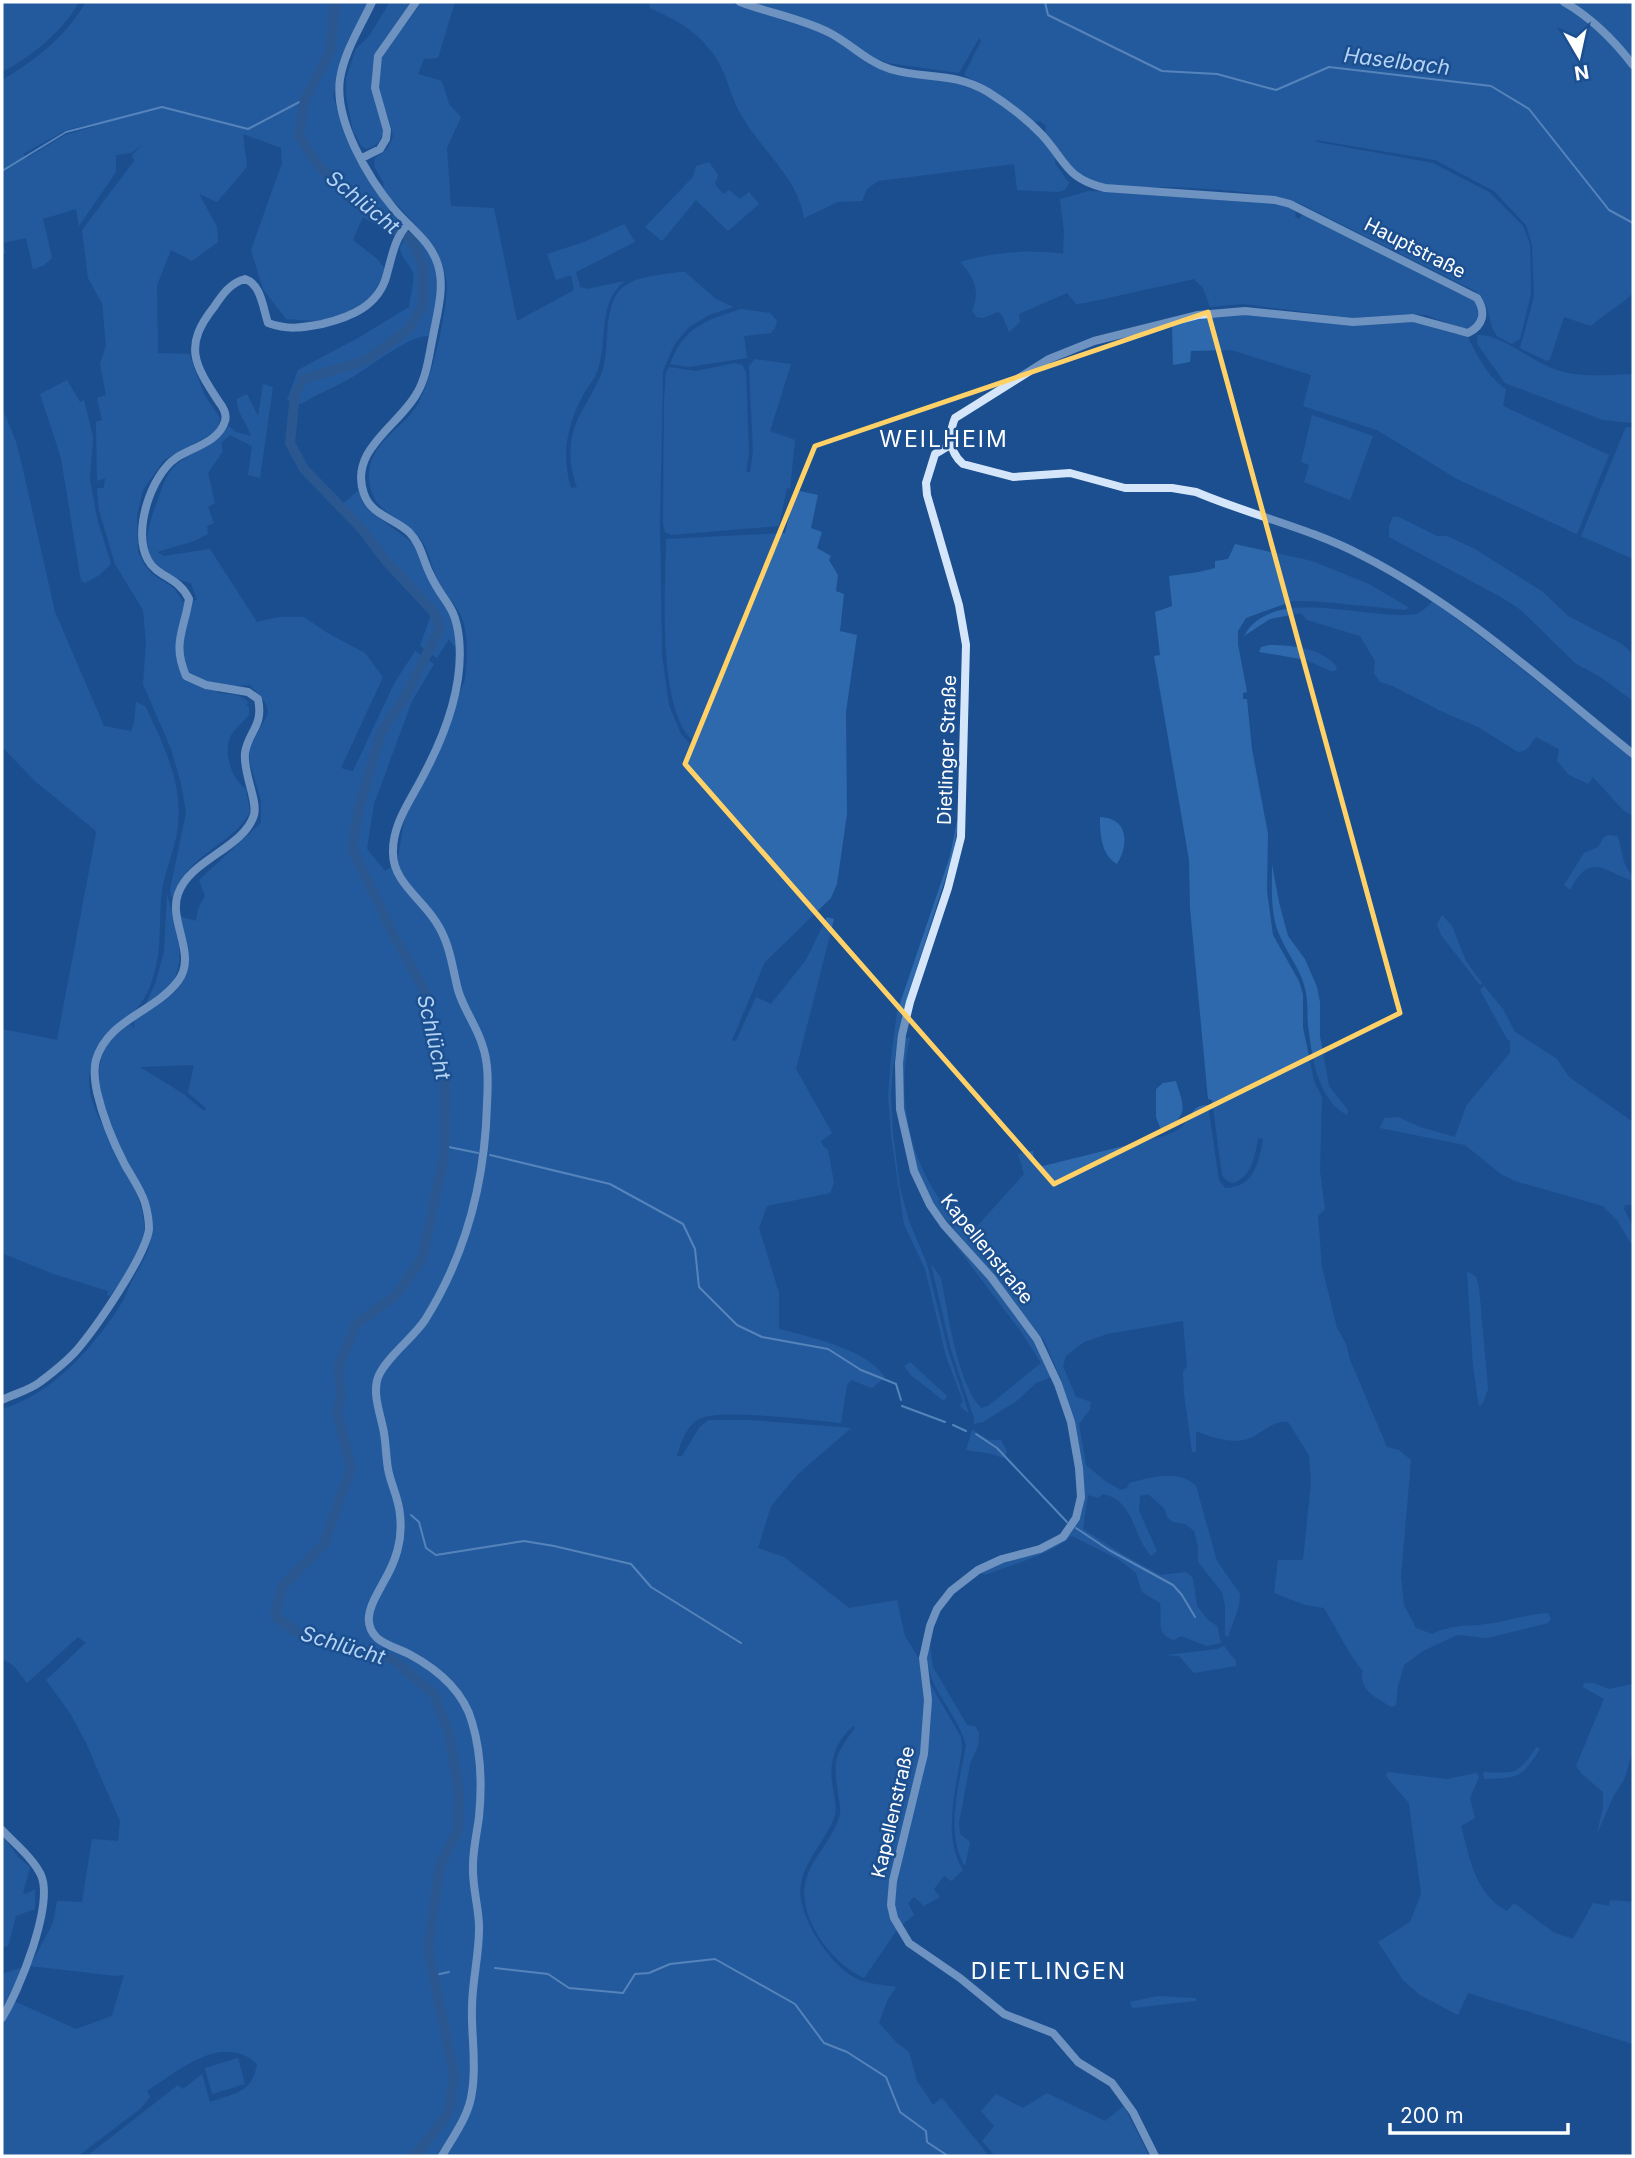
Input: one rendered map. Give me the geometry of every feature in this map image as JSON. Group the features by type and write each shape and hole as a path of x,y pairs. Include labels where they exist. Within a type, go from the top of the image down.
{"street":[{"path":"372,2 351,44 340,76 342,112 349,134 394,210 437,260 441,284 425,374 416,396 372,447 362,473 362,487 374,509 409,532 417,542 431,577 453,609 460,664 445,725 396,830 392,856 396,872 428,910 448,946 462,1002 484,1047 488,1078 486,1136 475,1209 469,1229 424,1322 380,1372 376,1383 387,1465 401,1517 401,1538 397,1557 370,1609 371,1629 377,1638 426,1664 458,1692 472,1719 480,1779 480,1812 472,1870 479,1928 471,2005 472,2094 468,2110 442,2156"},
{"path":"362,158 380,149 386,139 385,121 375,88 378,56 416,2"},
{"name":"Hauptstraße","path":"740,2 829,32 869,60 889,69 960,79 986,91 1010,107 1042,135 1075,177 1094,186 1275,200 1290,204 1469,293 1477,298 1482,306 1481,324 1468,333 1413,318 1353,322 1245,310 1198,315 1149,326 1094,341 1031,368 955,418 951,427 950,445"},
{"path":"1564,2 1580,11 1611,37 1633,65"},
{"path":"2,1400 37,1385 76,1352 142,1253 149,1228 145,1203 117,1150 102,1112 95,1081 95,1062 105,1042 121,1025 156,1001 181,978 185,959 175,912 177,894 187,876 235,839 247,827 254,814 252,795 244,771 246,750 257,728 261,712 258,699 248,692 206,685 186,676 180,660 179,637 189,599 183,587 147,559 142,541 142,521 162,474 174,460 219,435 226,418 224,409 198,367 194,348 198,327 231,285 245,279 251,281 257,289 268,323 284,329 342,319 368,306 383,285 394,247 406,226"},
{"path":"950,445 957,459 963,464 1013,477 1070,473 1125,488 1172,488 1196,492 1358,553 1431,595 1633,754"},
{"name":"Dietlinger Straße","path":"899,1063 901,1035 910,1002 948,888 961,837 966,645 959,605 930,506 926,483 935,454 950,445"},
{"name":"Kapellenstraße","path":"899,1063 901,1109 914,1171 930,1205 944,1225 991,1277 1037,1339 1058,1384 1071,1422 1081,1497 1076,1518 1063,1537 1040,1549 1002,1559 978,1570 951,1591 937,1609 923,1658 928,1700 924,1754 893,1881 891,1905 894,1918 909,1943 960,1978 1004,2014 1053,2033 1078,2062 1112,2083 1133,2112 1154,2156"},
{"path":"2,1830 41,1875 43,1892 34,1947 10,2006 2,2018"}],"highlighted area":[{"path":"1208,312 1400,1013 1054,1184 685,764 815,446"}],"shaded area":[{"path":"2,2 79,2 64,23 45,42 2,72"},
{"path":"86,2 369,2 348,41 333,96 346,137 400,225 401,230 397,237 363,217 353,240 386,270 368,302 342,316 316,321 286,319 263,289 251,250 282,163 281,148 243,134 247,167 217,202 199,194 217,227 218,242 192,261 171,250 157,285 158,353 189,354 205,396 220,418 218,426 213,433 164,460 143,490 137,515 138,552 144,564 152,574 174,588 183,602 197,600 191,583 174,578 154,563 147,543 152,517 168,475 177,464 214,442 229,426 236,432 251,436 238,408 237,399 247,394 258,416 263,384 273,387 260,478 248,475 252,446 230,435 221,443 223,451 208,473 215,503 208,507 214,523 207,526 208,534 157,552 164,556 210,549 257,622 279,617 304,617 365,653 383,677 341,768 353,771 394,684 415,651 434,664 412,701 374,804 367,849 385,871 397,864 404,821 427,774 465,680 467,656 461,616 438,581 428,552 412,529 375,500 369,479 372,459 377,450 418,404 436,354 446,300 446,279 439,256 421,231 384,190 383,182 374,166 375,158 387,149 393,137 378,89 379,64 421,2 455,2 438,58 424,59 418,74 442,81 449,104 461,117 447,148 451,206 494,208 517,321 574,290 571,275 556,280 547,254 584,242 624,224 635,242 576,272 580,287 587,289 625,281 610,300 597,372 583,395 567,440 566,463 571,488 577,487 572,472 570,450 573,433 601,375 611,307 619,291 639,279 685,272 716,299 733,307 709,315 688,328 674,345 663,371 660,525 662,654 669,705 681,734 690,744 693,741 681,725 668,675 665,615 666,539 785,533 795,490 818,495 811,528 822,532 817,548 831,556 829,560 838,575 836,591 844,594 840,631 857,635 846,712 847,814 837,884 831,898 765,962 732,1040 736,1041 756,997 771,1004 806,960 827,917 834,919 796,1069 832,1133 821,1141 828,1150 834,1183 830,1193 767,1206 759,1228 779,1293 779,1329 821,1340 851,1352 876,1367 885,1377 872,1388 851,1380 847,1385 841,1423 767,1416 709,1416 699,1419 691,1426 677,1456 682,1456 699,1428 708,1420 750,1420 851,1428 798,1474 771,1506 758,1548 784,1557 849,1608 897,1600 905,1636 921,1662 926,1701 921,1751 890,1881 897,1930 864,1978 839,1961 818,1936 806,1906 804,1891 810,1869 834,1830 840,1814 836,1782 837,1758 855,1728 853,1726 834,1754 831,1771 835,1815 807,1865 800,1895 809,1924 826,1952 837,1964 859,1980 896,1987 887,2001 879,2023 909,2052 917,2081 933,2105 942,2098 989,2156 87,2156 178,2085 183,2089 202,2074 210,2102 241,2091 251,2081 257,2064 243,2055 229,2052 200,2058 147,2091 150,2097 140,2109 78,2156 2,2156 2,2021 14,2001 76,2029 112,2016 124,1975 30,1966 53,1923 57,1901 82,1902 92,1839 118,1841 120,1821 86,1743 70,1713 46,1680 86,1643 78,1637 27,1683 14,1666 5,1660 2,1663 2,1409 38,1392 72,1366 100,1334 123,1301 147,1253 151,1232 146,1207 110,1122 101,1093 100,1067 109,1043 131,1024 134,1029 134,1021 169,997 180,984 185,965 179,916 196,921 198,909 205,896 199,880 261,823 261,801 250,763 249,748 268,710 265,702 250,685 217,687 217,693 239,696 249,703 246,704 249,715 229,739 228,755 232,771 246,789 250,812 231,834 188,870 174,897 171,897 170,890 186,813 171,749 143,684 146,642 143,610 115,564 99,510 97,488 104,488 105,478 97,481 96,422 102,420 97,398 106,395 100,364 106,345 102,303 88,278 82,230 134,161 132,155 141,146 131,153 116,155 116,172 79,226 76,209 43,219 52,258 43,266 33,269 26,238 3,243 6,253 2,253 2,80 49,46","holes":["100,122 93,127 65,135 27,158 23,154 66,130","194,1065 188,1093 206,1108 204,1111 182,1093 140,1067"]},
{"path":"390,2 412,2 373,67 374,90 383,125 382,135 377,143 367,149 362,147 353,131 346,96 346,78 356,49 369,36"},
{"path":"649,2 729,2 826,34 868,64 885,71 959,82 986,93 1012,110 1040,138 1055,155 1055,163 1069,183 1065,190 1058,192 1017,190 1014,164 878,181 867,189 862,201 838,202 804,218 793,188 746,123 722,67 714,55 693,32 650,8"},
{"path":"752,2 1633,2 1633,293 1591,326 1564,317 1547,361 1520,348 1534,297 1532,245 1526,225 1494,191 1435,160 1316,140 1433,163 1489,192 1523,226 1530,244 1531,294 1520,339 1512,344 1497,336 1486,305 1475,291 1299,203 1252,193 1220,190 1103,185 1082,177 1057,151 1045,133 1046,126 1040,121 1034,122 1013,104 964,75 981,41 979,38 959,73 888,63 873,57 833,30"},
{"path":"709,162 718,175 715,184 723,194 729,190 740,199 749,192 759,204 728,231 696,200 662,241 645,227 693,177 696,166"},
{"path":"1089,191 1155,193 1276,203 1296,210 1295,217 1299,219 1303,213 1459,294 1473,298 1478,305 1480,319 1470,328 1461,328 1426,315 1352,318 1243,304 1210,307 1203,288 1194,279 1076,304 1067,293 1019,314 1020,322 1009,332 998,312 983,318 976,317 972,310 976,297 975,284 960,262 1012,252 1063,254 1064,232 1060,199"},
{"path":"411,236 431,255 435,268 436,295 430,336 400,346 351,378 301,404 287,400 298,370 409,307 413,273 400,250 404,241"},
{"path":"741,309 770,313 777,321 771,333 744,336 747,358 688,367 670,364 689,333 707,321"},
{"path":"1234,313 1357,325 1416,322 1467,335 1488,372 1506,389 1503,406 1609,455 1577,534 1457,479 1377,430 1303,406 1311,375 1231,350 1191,351 1190,362 1173,365 1172,324"},
{"path":"1477,335 1507,343 1566,373 1633,374 1633,423 1603,420 1505,383 1478,345"},
{"path":"755,359 791,364 770,431 795,440 790,489 787,488 779,526 671,535 665,532 663,524 666,373 669,367 696,371 735,363 742,365 746,372 749,454 746,471 750,473 753,451 749,366"},
{"path":"67,380 80,402 84,400 93,437 90,480 97,518 111,564 85,583 81,581 61,458 40,394"},
{"path":"2,407 16,442 55,612 104,726 131,731 136,702 145,706 172,769 178,802 176,837 162,891 159,947 152,981 140,1005 97,1050 89,1078 95,1110 130,1179 144,1220 140,1249 110,1296 107,1295 108,1291 51,1273 2,1253 2,1029 57,1040 96,834 95,830 36,782 2,747"},
{"path":"1312,415 1373,436 1350,500 1304,482 1309,465 1301,462"},
{"path":"1626,427 1633,427 1633,559 1581,536"},
{"path":"359,490 362,502 370,511 410,541 453,616 458,646 454,646 449,639 437,658 420,646 431,615 379,557 340,506"},
{"path":"1393,517 1399,517 1437,536 1447,536 1475,549 1543,592 1568,616 1622,644 1630,651 1633,659 1633,701 1602,678 1575,663 1521,610 1389,537 1389,526"},
{"path":"1235,544 1312,561 1369,584 1408,607 1406,610 1293,601 1246,618 1238,631 1247,692 1243,693 1243,699 1247,699 1252,749 1268,834 1267,891 1273,935 1299,981 1303,994 1303,1027 1314,1081 1322,1097 1320,1171 1325,1209 1318,1216 1322,1267 1337,1328 1387,1447 1399,1450 1411,1460 1401,1577 1404,1605 1416,1628 1432,1634 1453,1627 1495,1623 1540,1614 1548,1613 1551,1619 1548,1623 1487,1638 1457,1635 1423,1651 1404,1665 1396,1705 1391,1707 1366,1688 1362,1678 1363,1671 1324,1608 1305,1605 1274,1593 1278,1560 1303,1560 1311,1483 1309,1455 1288,1422 1277,1423 1252,1437 1235,1441 1196,1431 1196,1452 1192,1452 1184,1393 1183,1372 1187,1366 1183,1321 1107,1334 1084,1342 1066,1356 1063,1366 1076,1397 1091,1402 1090,1409 1079,1424 1086,1465 1121,1490 1127,1488 1129,1483 1164,1476 1181,1477 1196,1486 1217,1561 1240,1594 1239,1606 1228,1637 1225,1635 1222,1592 1198,1562 1194,1531 1185,1524 1173,1522 1168,1518 1164,1508 1148,1494 1140,1496 1139,1511 1157,1551 1151,1556 1127,1511 1113,1498 1103,1494 1098,1498 1088,1495 1083,1529 1160,1575 1186,1572 1193,1578 1197,1606 1208,1620 1217,1626 1221,1643 1207,1646 1181,1636 1174,1640 1168,1637 1162,1630 1160,1603 1142,1592 1136,1573 1118,1559 1072,1536 1030,1559 985,1575 978,1572 1066,1538 1080,1519 1083,1508 1083,1466 1061,1379 1044,1340 931,1201 917,1168 903,1104 902,1060 905,1038 910,1038 904,1079 913,1144 920,1164 941,1201 971,1233 1024,1174 1018,1154 1033,1151 1034,1161 1043,1166 1164,1136 1179,1129 1194,1110 1202,1105 1208,1105 1219,1180 1225,1188 1243,1184 1249,1179 1257,1165 1263,1139 1258,1138 1252,1165 1244,1176 1233,1183 1227,1181 1222,1175 1212,1100 1208,1099 1190,908 1189,860 1154,656 1160,655 1155,612 1172,606 1169,576 1215,568 1215,561 1228,559"},
{"path":"1433,601 1633,758 1633,816 1623,810 1593,777 1588,784 1569,775 1557,761 1559,749 1536,737 1526,750 1518,752 1480,728 1380,682 1374,673 1375,661 1360,636 1307,620 1301,613 1270,619 1244,636 1258,620 1276,611 1323,608 1397,615 1416,614"},
{"path":"1269,645 1315,652 1337,667 1335,671 1331,671 1306,660 1259,652 1261,647"},
{"path":"1100,817 1117,822 1124,834 1125,841 1117,864 1105,850"},
{"path":"957,821 952,858 906,1002 893,1067 891,1094 900,1188 909,1221 927,1264 948,1350 969,1414 960,1406 963,1401 946,1356 925,1269 904,1224 888,1096 897,1012 950,856"},
{"path":"1608,835 1617,836 1624,862 1633,876 1633,881 1597,867 1584,871 1570,890 1564,885 1584,853 1598,847"},
{"path":"1272,864 1288,936 1305,959 1317,987 1320,1036 1329,1086 1348,1110 1347,1115 1329,1099 1314,1063 1304,985 1279,934 1274,917"},
{"path":"167,894 179,943 178,967 167,989 145,1006 155,984 164,952"},
{"path":"1442,915 1452,926 1466,961 1482,983 1480,985 1441,935 1437,924"},
{"path":"1484,986 1503,1009 1515,1032 1557,1059 1569,1077 1633,1122 1633,1205 1625,1205 1624,1209 1633,1227 1633,1247 1617,1220 1603,1206 1515,1181 1501,1174 1465,1145 1380,1128 1384,1118 1398,1117 1420,1127 1455,1137 1466,1106 1510,1053 1510,1041 1480,990"},
{"path":"1176,1081 1182,1105 1181,1116 1161,1130 1156,1117 1156,1089 1163,1083"},
{"path":"940,1225 986,1277 1036,1341 1051,1377 1036,1383 1018,1400 983,1422 974,1424 951,1350 931,1264 941,1278 960,1365 973,1397 981,1408 988,1406 1041,1363 1022,1333"},
{"path":"1467,1271 1476,1277 1479,1287 1488,1389 1483,1403 1479,1406 1473,1366"},
{"path":"910,1362 947,1396 944,1401 912,1376 904,1366"},
{"path":"972,1430 989,1440 1001,1440 1007,1452 1003,1458 966,1450"},
{"path":"929,1637 933,1667 967,1725 975,1726 979,1733 959,1823 960,1834 970,1842 965,1866 955,1838 955,1807 966,1745 958,1724 930,1674"},
{"path":"1224,1646 1236,1661 1236,1666 1194,1673 1179,1656 1166,1655 1217,1649"},
{"path":"928,1680 961,1737 962,1749 952,1827 956,1857 963,1870 951,1881 944,1876 934,1889 940,1897 924,1906 914,1897 908,1903 914,1915 900,1926 893,1904 896,1879 924,1772 929,1727"},
{"path":"1584,1683 1593,1683 1609,1689 1633,1684 1633,1750 1624,1780 1614,1795 1597,1834 1603,1807 1603,1792 1576,1766 1604,1699 1583,1687"},
{"path":"1537,1747 1540,1749 1528,1766 1517,1775 1484,1779 1483,1772 1509,1772 1520,1768"},
{"path":"1387,1772 1447,1779 1477,1773 1479,1777 1470,1798 1475,1818 1461,1826 1480,1885 1487,1895 1507,1911 1514,1903 1553,1932 1573,1939 1593,1903 1609,1906 1610,1900 1633,1902 1633,2044 1468,1993 1458,2015 1420,1995 1403,1980 1378,1942 1410,1922 1421,1894 1409,1803 1386,1776"},
{"path":"2,1835 19,1858 30,1867 23,1893 35,1889 35,1909 16,1916 8,1946 2,1947"},
{"path":"23,1967 2,2011 2,1974"},
{"path":"1158,1996 1196,1998 1196,2001 1132,2008 1130,2002"},
{"path":"238,2058 245,2084 212,2094 205,2068"},
{"path":"1047,2093 1105,2121 1124,2106 1149,2156 995,2156 982,2141 994,2126 981,2111 996,2094 1023,2108"}],"waterway":[{"name":"Schlücht","path":"335,2 330,52 305,99 299,135 317,164 369,212 412,240 423,265 423,305 409,329 365,361 303,379 295,395 290,443 304,469 362,529 387,562 433,611 440,628 406,695 381,733 359,808 352,849 395,938 424,989 445,1082 444,1157 422,1259 395,1296 356,1324 339,1366 341,1399 337,1411 351,1468 324,1544 282,1587 275,1616 299,1634 392,1659 434,1694 449,1734 459,1792 458,1830 440,1866 428,1948 454,2075 449,2112 415,2156"},
{"name":"Haselbach","path":"1045,2 1048,15 1162,71 1217,74 1276,90 1329,67 1491,86 1529,109 1609,210 1633,223"},
{"path":"2,171 66,132 162,107 248,129 305,99"},
{"path":"444,1146 478,1153"},
{"path":"490,1155 610,1184 683,1224 695,1249 699,1287 737,1325 762,1337 828,1349 861,1370 896,1384 901,1400"},
{"path":"902,1406 945,1422"},
{"path":"953,1425 966,1431"},
{"path":"976,1434 997,1448 1067,1522"},
{"path":"411,1515 419,1522 426,1548 436,1555 524,1541 631,1564 651,1587 741,1643"},
{"path":"1076,1528 1109,1550 1173,1585 1195,1617"},
{"path":"495,1968 548,1974 569,1988 623,1993 635,1974 649,1973 670,1964 715,1959 795,2004 824,2043 847,2052 886,2077 900,2112 926,2131 927,2142 948,2156"},
{"path":"435,1975 449,1972"}],"district":[{"name":"WEILHEIM","path":"944,439"},
{"name":"DIETLINGEN","path":"1049,1971"}]}
